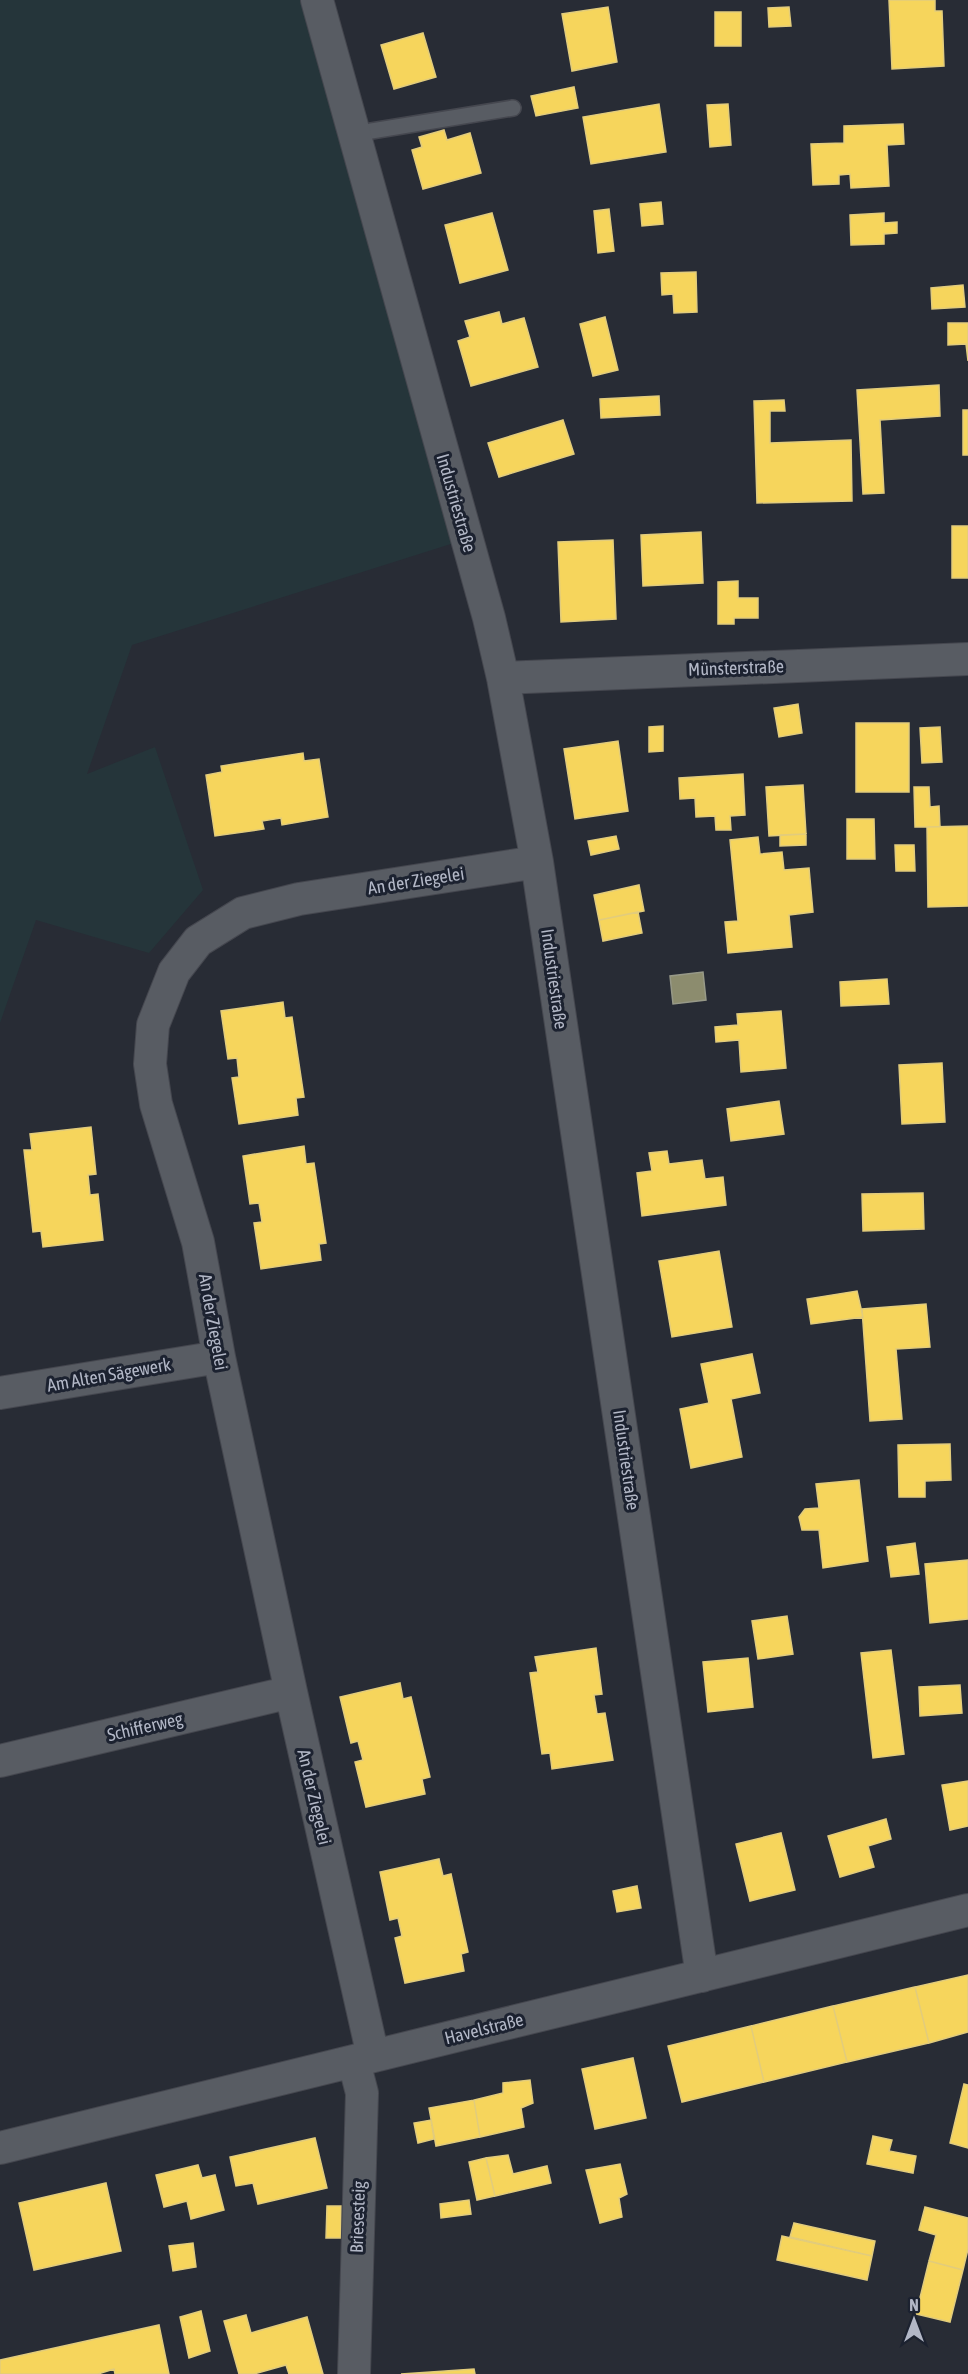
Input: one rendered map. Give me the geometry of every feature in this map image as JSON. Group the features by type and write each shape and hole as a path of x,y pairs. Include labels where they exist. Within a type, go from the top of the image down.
{"street":[{"name":"Industriestraße","path":"317,0 503,678 537,862 702,1976"},
{"name":"Münsterstraße","path":"503,678 968,659"},
{"name":"An der Ziegelei","path":"363,2059 291,1692 219,1357 198,1242 156,1104 150,1064 153,1025 174,972 198,941 243,913 299,899 537,862"},
{"name":"Am Alten Sägewerk","path":"0,1393 219,1357"},
{"name":"Schifferweg","path":"0,1761 291,1692"},
{"name":"Havelstraße","path":"0,2148 968,1910"},
{"name":"Briesesteig","path":"354,2374 363,2059"}],"lane":[{"path":"353,134 513,108"}],"shaded area":[{"path":"0,0 307,0 454,543 132,645 87,774 155,747 203,890 149,953 36,920 0,1023"}],"building: Wohnen":[{"path":"889,0 935,0 935,11 942,11 944,66 892,69"},
{"path":"608,7 617,62 572,71 562,14"},
{"path":"789,7 791,26 769,27 768,8"},
{"path":"715,12 741,12 741,46 715,46"},
{"path":"423,33 436,77 394,89 381,45"},
{"path":"574,87 578,108 536,116 531,96"},
{"path":"659,104 666,152 591,164 583,117"},
{"path":"728,104 731,145 710,147 707,105"},
{"path":"903,124 904,144 887,145 889,186 851,188 850,174 839,175 839,184 813,185 811,144 844,143 844,126"},
{"path":"444,130 447,140 470,133 481,173 423,189 412,150 422,147 419,137"},
{"path":"661,202 663,224 642,226 640,204"},
{"path":"609,209 614,251 598,253 594,211"},
{"path":"492,213 508,270 460,283 445,225"},
{"path":"884,213 884,223 897,222 897,233 884,234 884,244 851,245 850,215"},
{"path":"696,272 697,312 674,313 673,294 662,295 661,273"},
{"path":"963,285 965,307 932,309 931,288"},
{"path":"499,312 502,324 524,318 538,367 471,386 458,341 470,337 465,321"},
{"path":"605,317 618,370 593,376 580,324"},
{"path":"948,323 968,323 968,361 966,344 948,345"},
{"path":"939,385 940,416 880,420 884,493 863,494 857,390"},
{"path":"659,396 660,415 601,418 600,399"},
{"path":"784,400 785,411 770,411 770,443 851,440 852,501 757,503 754,401"},
{"path":"963,410 968,410 968,455 963,455"},
{"path":"563,420 574,454 499,477 488,443"},
{"path":"952,526 968,526 968,578 952,578"},
{"path":"701,532 703,583 643,586 641,535"},
{"path":"613,540 616,619 561,622 558,542"},
{"path":"738,581 738,598 758,598 758,618 734,618 734,624 718,624 718,582"},
{"path":"798,704 802,733 779,737 774,708"},
{"path":"856,723 909,723 909,792 856,792"},
{"path":"663,726 663,751 649,752 649,727"},
{"path":"940,727 942,762 922,763 920,728"},
{"path":"618,741 628,811 575,819 564,749"},
{"path":"303,753 304,761 319,759 328,817 282,825 281,818 262,821 264,829 215,836 206,775 222,772 221,766"},
{"path":"743,774 745,815 730,816 731,830 716,830 715,816 696,817 695,798 680,799 679,778"},
{"path":"803,785 806,834 769,836 766,787"},
{"path":"914,787 929,787 930,807 939,806 940,827 915,827"},
{"path":"847,819 874,819 875,859 847,859"},
{"path":"968,826 968,906 928,907 927,827"},
{"path":"806,834 806,845 780,846 780,835"},
{"path":"616,836 619,849 591,855 588,841"},
{"path":"758,837 760,854 782,852 784,870 809,868 813,912 789,915 792,947 728,953 725,922 738,921 730,840"},
{"path":"895,845 914,845 915,871 896,871"},
{"path":"639,885 644,911 599,920 594,895"},
{"path":"638,912 642,933 603,941 599,920"},
{"path":"887,979 889,1004 841,1006 840,982"},
{"path":"283,1002 285,1018 292,1017 304,1097 296,1098 298,1115 239,1124 232,1078 239,1077 237,1058 228,1059 221,1011"},
{"path":"781,1011 786,1068 741,1072 739,1040 716,1042 715,1027 738,1025 737,1014"},
{"path":"942,1063 945,1122 902,1124 899,1065"},
{"path":"779,1101 784,1134 731,1141 727,1109"},
{"path":"91,1127 96,1174 88,1175 90,1195 98,1194 103,1240 43,1247 41,1231 33,1232 24,1150 32,1150 30,1134"},
{"path":"304,1146 306,1164 314,1163 326,1243 319,1244 321,1260 261,1269 254,1223 262,1222 259,1203 250,1204 243,1156"},
{"path":"667,1151 669,1164 702,1160 705,1179 723,1177 726,1205 642,1216 637,1173 652,1171 649,1153"},
{"path":"923,1193 924,1229 863,1231 862,1194"},
{"path":"719,1251 732,1327 672,1337 659,1261"},
{"path":"857,1291 863,1317 811,1324 807,1299"},
{"path":"926,1304 930,1347 896,1349 902,1419 870,1421 862,1309"},
{"path":"752,1354 760,1393 731,1399 742,1457 691,1468 680,1409 709,1403 701,1364"},
{"path":"950,1444 951,1480 925,1481 925,1497 899,1497 898,1445"},
{"path":"859,1480 868,1561 823,1568 819,1530 802,1530 799,1517 805,1509 819,1508 816,1484"},
{"path":"915,1543 919,1574 891,1577 887,1547"},
{"path":"968,1560 968,1619 930,1623 925,1564"},
{"path":"787,1616 793,1654 758,1659 752,1621"},
{"path":"596,1648 602,1694 594,1695 597,1714 605,1713 613,1760 552,1769 550,1753 542,1754 530,1673 538,1672 535,1657"},
{"path":"891,1650 904,1754 873,1758 861,1653"},
{"path":"748,1658 753,1707 708,1712 703,1662"},
{"path":"400,1683 403,1699 411,1697 430,1777 422,1779 425,1794 366,1807 355,1762 363,1760 358,1741 351,1743 340,1697"},
{"path":"960,1685 962,1713 920,1716 919,1687"},
{"path":"968,1781 968,1826 950,1830 942,1785"},
{"path":"886,1819 891,1839 868,1846 874,1867 840,1877 828,1836"},
{"path":"781,1833 795,1890 750,1901 736,1844"},
{"path":"439,1859 443,1876 451,1874 468,1952 461,1954 464,1971 405,1983 395,1938 402,1936 398,1918 390,1920 380,1872"},
{"path":"637,1886 641,1908 617,1912 613,1891"},
{"path":"968,1975 968,2032 929,2043 915,1987"},
{"path":"915,1987 929,2043 847,2062 833,2006"},
{"path":"833,2006 847,2062 764,2082 751,2026"},
{"path":"751,2026 764,2082 682,2102 668,2046"},
{"path":"633,2058 646,2118 595,2129 582,2069"},
{"path":"530,2080 533,2103 521,2108 524,2127 480,2137 474,2100 503,2093 503,2083"},
{"path":"964,2084 968,2085 968,2148 950,2143"},
{"path":"474,2100 480,2137 436,2146 429,2108"},
{"path":"431,2120 434,2139 418,2143 414,2123"},
{"path":"873,2136 892,2140 889,2151 916,2156 913,2173 867,2164"},
{"path":"315,2138 327,2188 258,2204 253,2183 236,2186 230,2157"},
{"path":"508,2155 513,2174 547,2166 551,2183 495,2196 486,2158"},
{"path":"486,2158 495,2196 477,2200 469,2162"},
{"path":"620,2164 627,2194 619,2198 622,2217 600,2223 586,2170"},
{"path":"198,2165 202,2178 215,2175 224,2210 191,2219 187,2201 164,2207 156,2175"},
{"path":"106,2183 121,2251 34,2270 19,2203"},
{"path":"469,2200 471,2214 441,2218 440,2204"},
{"path":"327,2206 341,2206 341,2238 326,2238"},
{"path":"925,2207 968,2218 968,2249 963,2270 929,2261 936,2235 919,2230"},
{"path":"794,2223 875,2241 872,2256 790,2237"},
{"path":"782,2236 872,2256 867,2280 777,2260"},
{"path":"193,2243 196,2267 173,2271 169,2246"},
{"path":"929,2261 963,2270 950,2322 916,2314"},
{"path":"201,2311 210,2351 189,2358 180,2317"},
{"path":"246,2315 251,2333 307,2317 323,2374 289,2374 286,2365 254,2374 239,2374 224,2321"},
{"path":"159,2325 169,2374 115,2374 114,2369 98,2374 0,2374 0,2360"},
{"path":"474,2369 475,2374 401,2374"}],"building: Industrie":[{"path":"703,972 706,1000 673,1004 670,976"}]}
